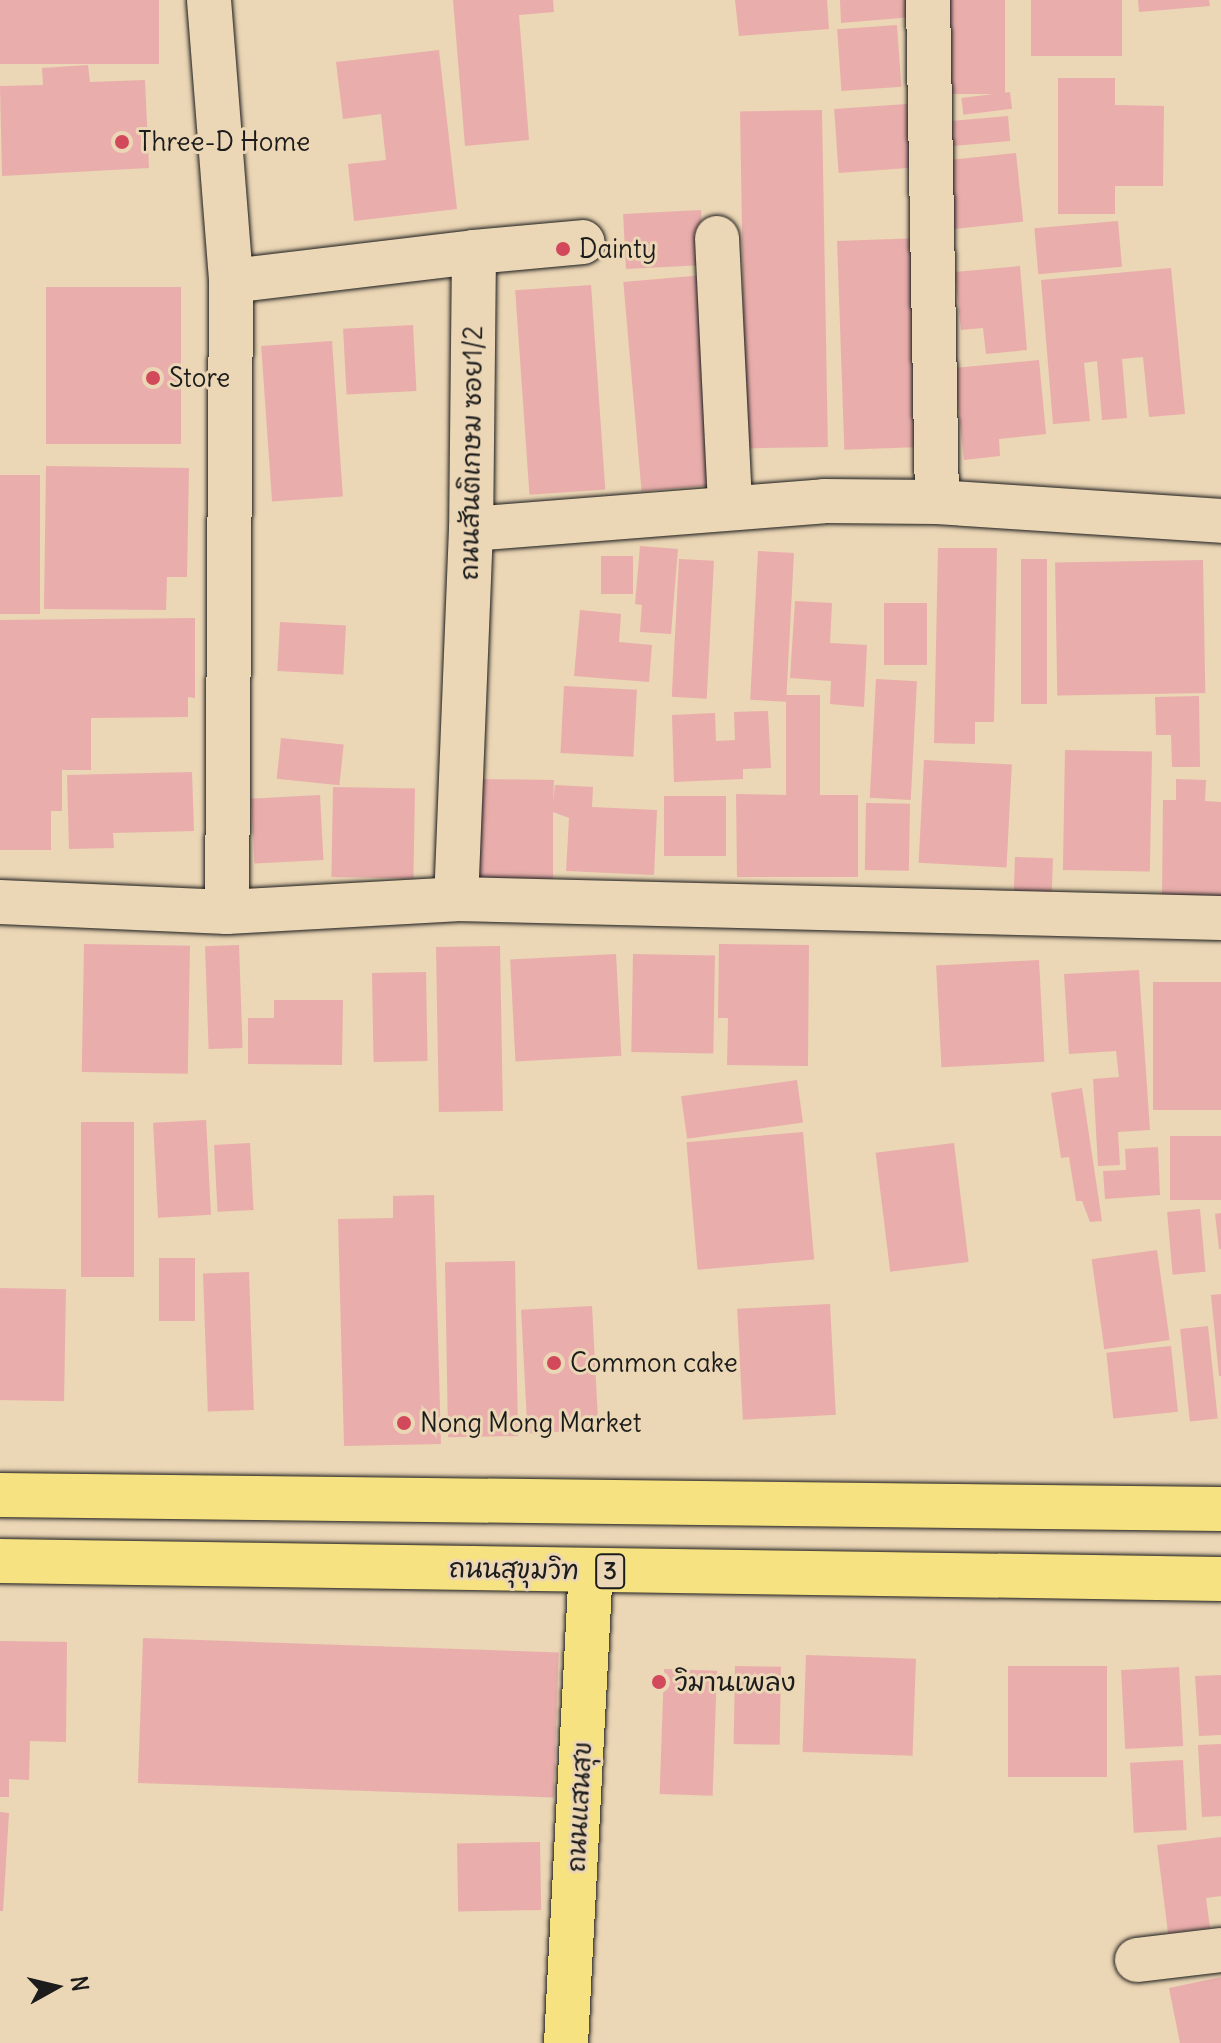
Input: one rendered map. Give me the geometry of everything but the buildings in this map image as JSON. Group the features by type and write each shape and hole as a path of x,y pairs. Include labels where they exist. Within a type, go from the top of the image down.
{"main road":[{"path":"0,1495 1221,1509"},
{"name":"ถนนสุขุมวิท","path":"0,1561 1221,1579"},
{"name":"ถนนแสนสุข","path":"566,2043 591,1571"}],"street":[{"path":"209,0 231,281 227,912"},
{"path":"928,0 937,502"},
{"path":"717,238 730,506"},
{"path":"231,281 583,242"},
{"name":"ถนนสันติเกษม ซอย1/2","path":"456,899 471,529 474,252"},
{"path":"471,529 730,506 937,502 1221,521"},
{"path":"0,902 227,912 456,899 1221,918"},
{"path":"1137,1960 1221,1950"}],"place":[{"name":"Three-D Home","path":"122,142"},
{"name":"Dainty","path":"563,249"},
{"name":"Store","path":"153,378"},
{"name":"Common cake","path":"554,1363"},
{"name":"Nong Mong Market","path":"404,1423"},
{"name":"วิมานเพลง","path":"659,1682"}]}
